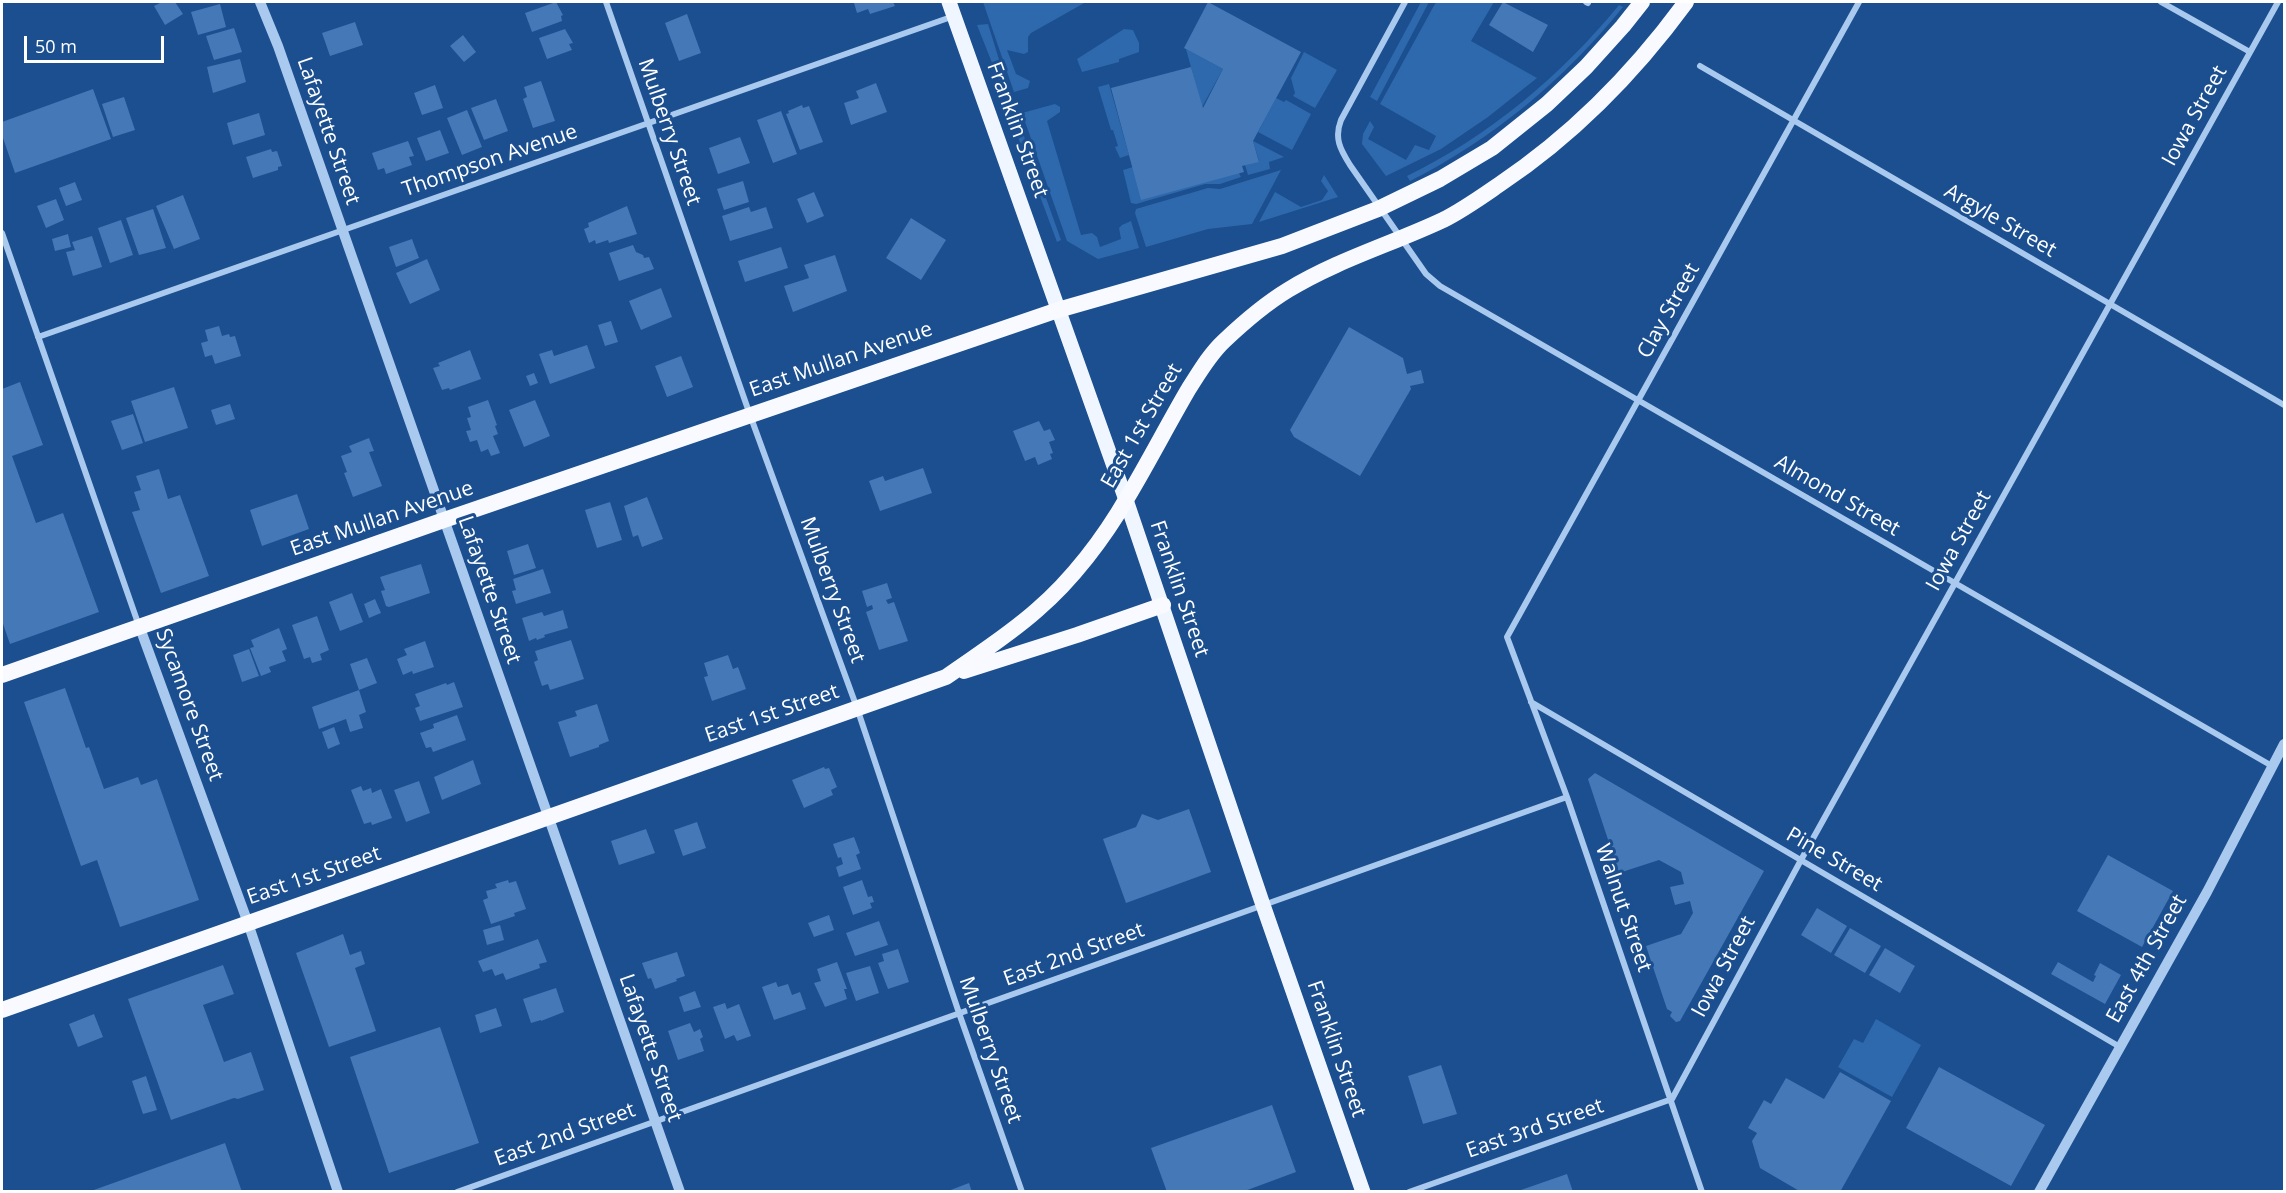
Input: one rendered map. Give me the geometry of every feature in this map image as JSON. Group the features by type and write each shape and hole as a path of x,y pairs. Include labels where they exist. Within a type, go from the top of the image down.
{"highway":[{"name":"East Mullan Avenue","path":"2,675 444,520 1058,310 1282,246 1378,209 1440,179 1492,148 1547,104 1586,68 1642,2"},
{"path":"1401,238 1445,219 1481,197 1570,131 1632,70 1686,2"},
{"name":"East 1st Street","path":"2,1010 946,676 1006,635 1039,609 1070,576 1126,500 1203,366 1221,344 1266,304 1289,289 1360,254 1401,238"},
{"path":"946,676 1163,605"}],"main road":[{"name":"Franklin Street","path":"951,9 1163,605 1263,905 1363,1191"}],"street":[{"name":"Lafayette Street","path":"260,2 278,46 680,1191"},
{"name":"Mulberry Street","path":"606,2 750,415 857,708 959,1013 1022,1191"},
{"name":"Almond Street","path":"1405,2 1337,129 1338,143 1378,209 1426,274 1440,286 2272,766"},
{"name":"Clay Street","path":"1508,637 1859,2"},
{"path":"2161,2 2250,52"},
{"name":"Iowa Street","path":"1672,1099 1801,860 2278,2"},
{"name":"Thompson Avenue","path":"38,337 648,123 951,9"},
{"name":"Argyle Street","path":"1700,66 2284,405"},
{"name":"Sycamore Street","path":"2,233 140,628 248,923 338,1191"},
{"name":"Walnut Street","path":"1508,637 1567,797 1702,1191"},
{"name":"Pine Street","path":"1531,701 2120,1047"},
{"name":"East 4th Street","path":"2039,1191 2207,892 2284,744"},
{"name":"East 2nd Street","path":"457,1191 1567,797"},
{"name":"East 3rd Street","path":"1409,1191 1672,1099"}],"shaded area":[{"path":"983,2 1086,2 1031,33 1028,37 1028,52 1024,54 1007,50 1016,74 1030,81 1028,88 1014,92"},
{"path":"1421,2 1429,2 1377,101 1370,97"},
{"path":"1436,2 1494,2 1471,41 1537,78 1488,117 1441,149 1386,176 1362,144 1363,134 1370,121 1374,127 1368,139 1406,160 1415,145 1429,150 1436,136 1380,104"},
{"path":"1619,5 1623,7 1600,34 1526,106 1470,146 1410,181 1407,176 1467,142 1522,102 1573,56"},
{"path":"988,24 1010,95 1004,93 977,25"},
{"path":"1124,29 1133,30 1139,43 1139,52 1119,59 1119,62 1082,72 1077,59"},
{"path":"1186,49 1223,69 1202,107"},
{"path":"1304,52 1337,70 1315,108 1293,96 1295,93 1291,78"},
{"path":"1109,84 1129,155 1120,158 1098,87"},
{"path":"1276,98 1284,102 1286,100 1311,114 1292,150 1258,132"},
{"path":"1055,104 1060,107 1060,112 1047,121 1081,235 1092,233 1097,237 1100,247 1121,239 1119,228 1131,221 1139,248 1098,259 1067,241 1022,113"},
{"path":"1016,114 1061,240 1057,242 1012,121"},
{"path":"1253,141 1284,157 1269,162 1270,169 1248,175 1245,165 1259,161"},
{"path":"1133,167 1239,173 1241,177 1220,184 1205,184 1136,204 1131,203 1123,170"},
{"path":"1281,170 1252,224 1208,229 1146,247 1135,213 1136,209 1208,188 1220,189"},
{"path":"1324,175 1338,197 1259,222 1275,192 1301,207 1322,200 1328,191 1321,181"},
{"path":"1876,1019 1921,1045 1892,1097 1838,1067 1854,1039 1863,1043"}],"building":[{"path":"162,2 175,2 183,14 165,25 154,6"},
{"path":"556,2 563,15 561,16 562,21 532,32 525,13"},
{"path":"893,2 895,6 870,14 868,9 857,13 854,3"},
{"path":"1208,2 1301,52 1253,141 1259,162 1242,166 1244,172 1141,200 1111,88 1191,67 1203,108 1223,69 1184,48"},
{"path":"1503,2 1548,25 1533,52 1489,25"},
{"path":"220,4 226,27 198,35 191,12"},
{"path":"687,14 701,53 679,61 665,23"},
{"path":"355,22 363,45 330,56 322,33"},
{"path":"234,28 242,52 214,60 206,36"},
{"path":"565,29 573,43 569,44 572,50 547,59 539,38"},
{"path":"463,35 476,52 464,62 450,46"},
{"path":"240,59 246,82 213,93 207,67"},
{"path":"541,81 555,121 533,128 523,99 527,97 524,87"},
{"path":"876,83 887,112 851,125 844,103 859,98 856,91"},
{"path":"435,85 443,108 422,115 414,93"},
{"path":"93,89 111,139 15,173 2,135 2,122"},
{"path":"124,97 135,130 113,137 102,104"},
{"path":"496,99 508,131 484,140 471,108"},
{"path":"802,105 803,108 809,106 823,142 800,150 786,114"},
{"path":"467,110 482,147 462,155 447,118"},
{"path":"781,111 797,154 773,163 757,120"},
{"path":"259,113 265,135 233,145 227,123"},
{"path":"440,130 449,153 426,161 417,138"},
{"path":"740,137 750,163 718,174 709,148"},
{"path":"408,141 414,156 409,157 412,165 386,174 384,168 378,170 372,153"},
{"path":"271,149 272,152 277,151 282,166 278,167 278,170 253,178 246,157"},
{"path":"743,181 749,202 724,210 717,189"},
{"path":"75,182 82,200 66,206 59,188"},
{"path":"814,192 824,216 807,223 797,199"},
{"path":"183,195 200,239 174,249 156,206"},
{"path":"56,199 64,220 46,228 37,206"},
{"path":"627,206 637,234 609,243 608,240 596,244 595,240 589,243 584,229 589,227 588,223"},
{"path":"749,207 751,212 766,207 773,228 730,241 722,216"},
{"path":"153,209 166,248 139,255 126,218"},
{"path":"911,218 946,240 921,280 886,258"},
{"path":"121,220 133,255 110,263 98,228"},
{"path":"68,234 71,247 55,251 52,239"},
{"path":"92,236 102,267 73,276 66,252 75,250 72,242"},
{"path":"412,239 419,258 396,267 389,247"},
{"path":"633,245 636,252 644,258 649,257 654,269 619,281 609,253"},
{"path":"781,247 788,268 745,282 738,261"},
{"path":"835,255 847,291 793,312 784,286 809,278 804,265"},
{"path":"427,259 440,290 410,304 396,273"},
{"path":"661,288 672,317 641,330 629,301"},
{"path":"611,321 618,342 605,346 598,325"},
{"path":"219,326 222,336 229,334 230,337 235,336 241,356 215,364 212,355 205,357 201,343 208,341 205,330"},
{"path":"1349,327 1403,358 1407,374 1421,370 1424,383 1410,386 1411,389 1360,476 1294,437 1290,430"},
{"path":"587,345 595,368 550,384 539,354 552,350 554,356"},
{"path":"470,350 481,379 450,390 449,388 442,390 433,368 440,366 438,363"},
{"path":"681,356 693,387 667,397 655,366"},
{"path":"534,373 538,383 530,386 526,376"},
{"path":"20,382 43,445 12,456 36,523 63,513 99,612 10,644 2,621 2,389"},
{"path":"174,387 188,428 145,442 131,401"},
{"path":"488,400 497,425 495,426 498,434 493,436 500,453 491,456 488,449 481,452 477,440 470,442 466,431 471,430 467,418 471,417 468,407"},
{"path":"535,400 550,436 524,447 509,410"},
{"path":"230,404 235,419 216,425 211,410"},
{"path":"133,414 143,443 122,450 111,421"},
{"path":"1039,421 1044,431 1050,429 1055,440 1049,442 1053,453 1050,454 1052,459 1038,465 1035,457 1025,461 1013,431"},
{"path":"369,438 374,451 369,452 382,486 353,497 344,473 347,472 341,456 352,452 349,446"},
{"path":"923,468 932,493 880,511 869,481 883,476 885,481"},
{"path":"159,469 168,499 180,495 209,576 161,593 132,512 140,510 134,492 141,490 136,476"},
{"path":"297,494 309,529 262,546 250,510"},
{"path":"647,497 663,539 642,547 638,535 633,537 624,506"},
{"path":"610,502 622,540 597,548 585,510"},
{"path":"528,544 536,568 514,575 507,551"},
{"path":"421,564 430,593 389,607 386,606 381,591 385,590 380,577"},
{"path":"543,569 551,593 516,604 512,591 516,590 513,579"},
{"path":"887,583 892,598 886,600 888,604 894,602 908,641 879,650 866,612 873,609 872,605 867,607 862,591"},
{"path":"352,593 363,622 340,631 329,602"},
{"path":"375,599 381,613 369,618 364,604"},
{"path":"563,610 568,628 529,641 522,618 542,612 544,616"},
{"path":"317,616 329,650 320,654 322,660 312,663 310,657 304,659 292,625"},
{"path":"279,628 287,649 282,651 286,661 269,667 271,672 261,676 250,648 254,647 251,640"},
{"path":"571,640 584,679 550,690 548,684 542,686 534,662 538,660 535,651"},
{"path":"425,641 434,667 403,675 397,659 407,655 404,649"},
{"path":"249,649 259,676 242,682 233,655"},
{"path":"728,655 733,669 738,667 746,689 712,701 704,677 708,676 704,663"},
{"path":"367,658 377,683 359,690 350,664"},
{"path":"454,682 463,707 420,721 415,708 420,706 415,694"},
{"path":"65,688 86,748 89,747 104,789 138,777 141,785 157,779 199,900 120,927 97,860 81,866 24,702"},
{"path":"359,690 366,712 359,715 363,728 350,732 346,719 319,729 312,707"},
{"path":"597,704 609,741 570,757 558,722 577,716 575,711"},
{"path":"457,715 466,740 433,752 431,747 426,748 420,733 434,728 433,724"},
{"path":"334,727 340,744 328,749 322,732"},
{"path":"473,760 481,784 442,800 434,777"},
{"path":"824,767 829,768 837,787 831,790 833,795 804,808 792,780"},
{"path":"1595,773 1764,871 1680,1021 1676,1022 1670,1016 1672,1012 1667,1009 1646,946 1681,934 1693,913 1690,901 1675,905 1670,887 1684,884 1681,872 1659,860 1619,873 1588,779"},
{"path":"419,781 430,813 406,822 394,790"},
{"path":"361,786 363,791 371,788 372,793 381,789 392,818 372,825 371,822 364,824 351,790"},
{"path":"1189,809 1211,872 1126,903 1103,839 1136,827 1142,814 1158,820"},
{"path":"697,822 706,848 683,856 674,830"},
{"path":"646,829 655,853 619,865 611,841"},
{"path":"854,837 860,853 856,855 861,869 839,877 836,867 843,864 833,844"},
{"path":"2108,855 2173,891 2142,947 2077,911"},
{"path":"508,880 509,883 516,881 526,909 514,913 515,916 491,924 483,900 488,898 486,891 497,888 495,884"},
{"path":"862,880 868,897 872,896 874,902 870,903 872,908 853,915 843,887"},
{"path":"1817,908 1847,926 1831,953 1801,935"},
{"path":"829,915 834,930 814,937 808,923"},
{"path":"879,921 888,945 855,956 846,933"},
{"path":"500,925 504,940 487,945 483,930"},
{"path":"1850,928 1881,946 1865,973 1834,955"},
{"path":"343,934 350,955 361,951 365,964 355,968 376,1031 329,1047 296,953"},
{"path":"538,939 547,962 539,964 540,968 506,980 503,973 495,976 492,969 483,972 478,961"},
{"path":"1885,948 1915,966 1900,993 1869,975"},
{"path":"898,949 909,982 888,989 878,963 884,961 882,954"},
{"path":"677,952 685,976 655,989 642,963"},
{"path":"837,962 847,989 844,989 847,999 825,1007 814,983 821,981 817,969"},
{"path":"2058,962 2093,982 2100,963 2121,975 2105,1004 2051,974"},
{"path":"223,965 234,994 203,1005 224,1062 251,1052 264,1090 171,1120 128,999"},
{"path":"870,966 879,993 856,1001 846,973"},
{"path":"776,982 778,987 788,984 792,995 800,992 806,1009 774,1020 762,987"},
{"path":"556,988 564,1012 531,1023 523,999"},
{"path":"695,991 701,1007 684,1012 679,997"},
{"path":"725,1003 727,1009 739,1004 751,1036 737,1041 734,1035 725,1039 713,1007"},
{"path":"496,1008 502,1026 480,1033 475,1015"},
{"path":"94,1014 103,1037 78,1047 69,1024"},
{"path":"690,1023 694,1032 700,1029 704,1051 678,1060 668,1031"},
{"path":"440,1027 479,1143 389,1173 350,1057"},
{"path":"1441,1065 1457,1114 1423,1124 1408,1076"},
{"path":"1939,1067 2045,1125 2011,1186 1906,1128"},
{"path":"1840,1072 1891,1101 1840,1192 1801,1192 1760,1168 1752,1141 1757,1133 1748,1128 1764,1100 1771,1104 1786,1078 1824,1099"},
{"path":"146,1076 157,1110 143,1114 132,1081"},
{"path":"1272,1105 1296,1172 1242,1192 1167,1192 1151,1148"},
{"path":"225,1143 242,1192 91,1192 91,1191"},
{"path":"1567,1174 1573,1192 1518,1192 1518,1191"},
{"path":"969,1183 972,1192 948,1192 948,1191"}]}
